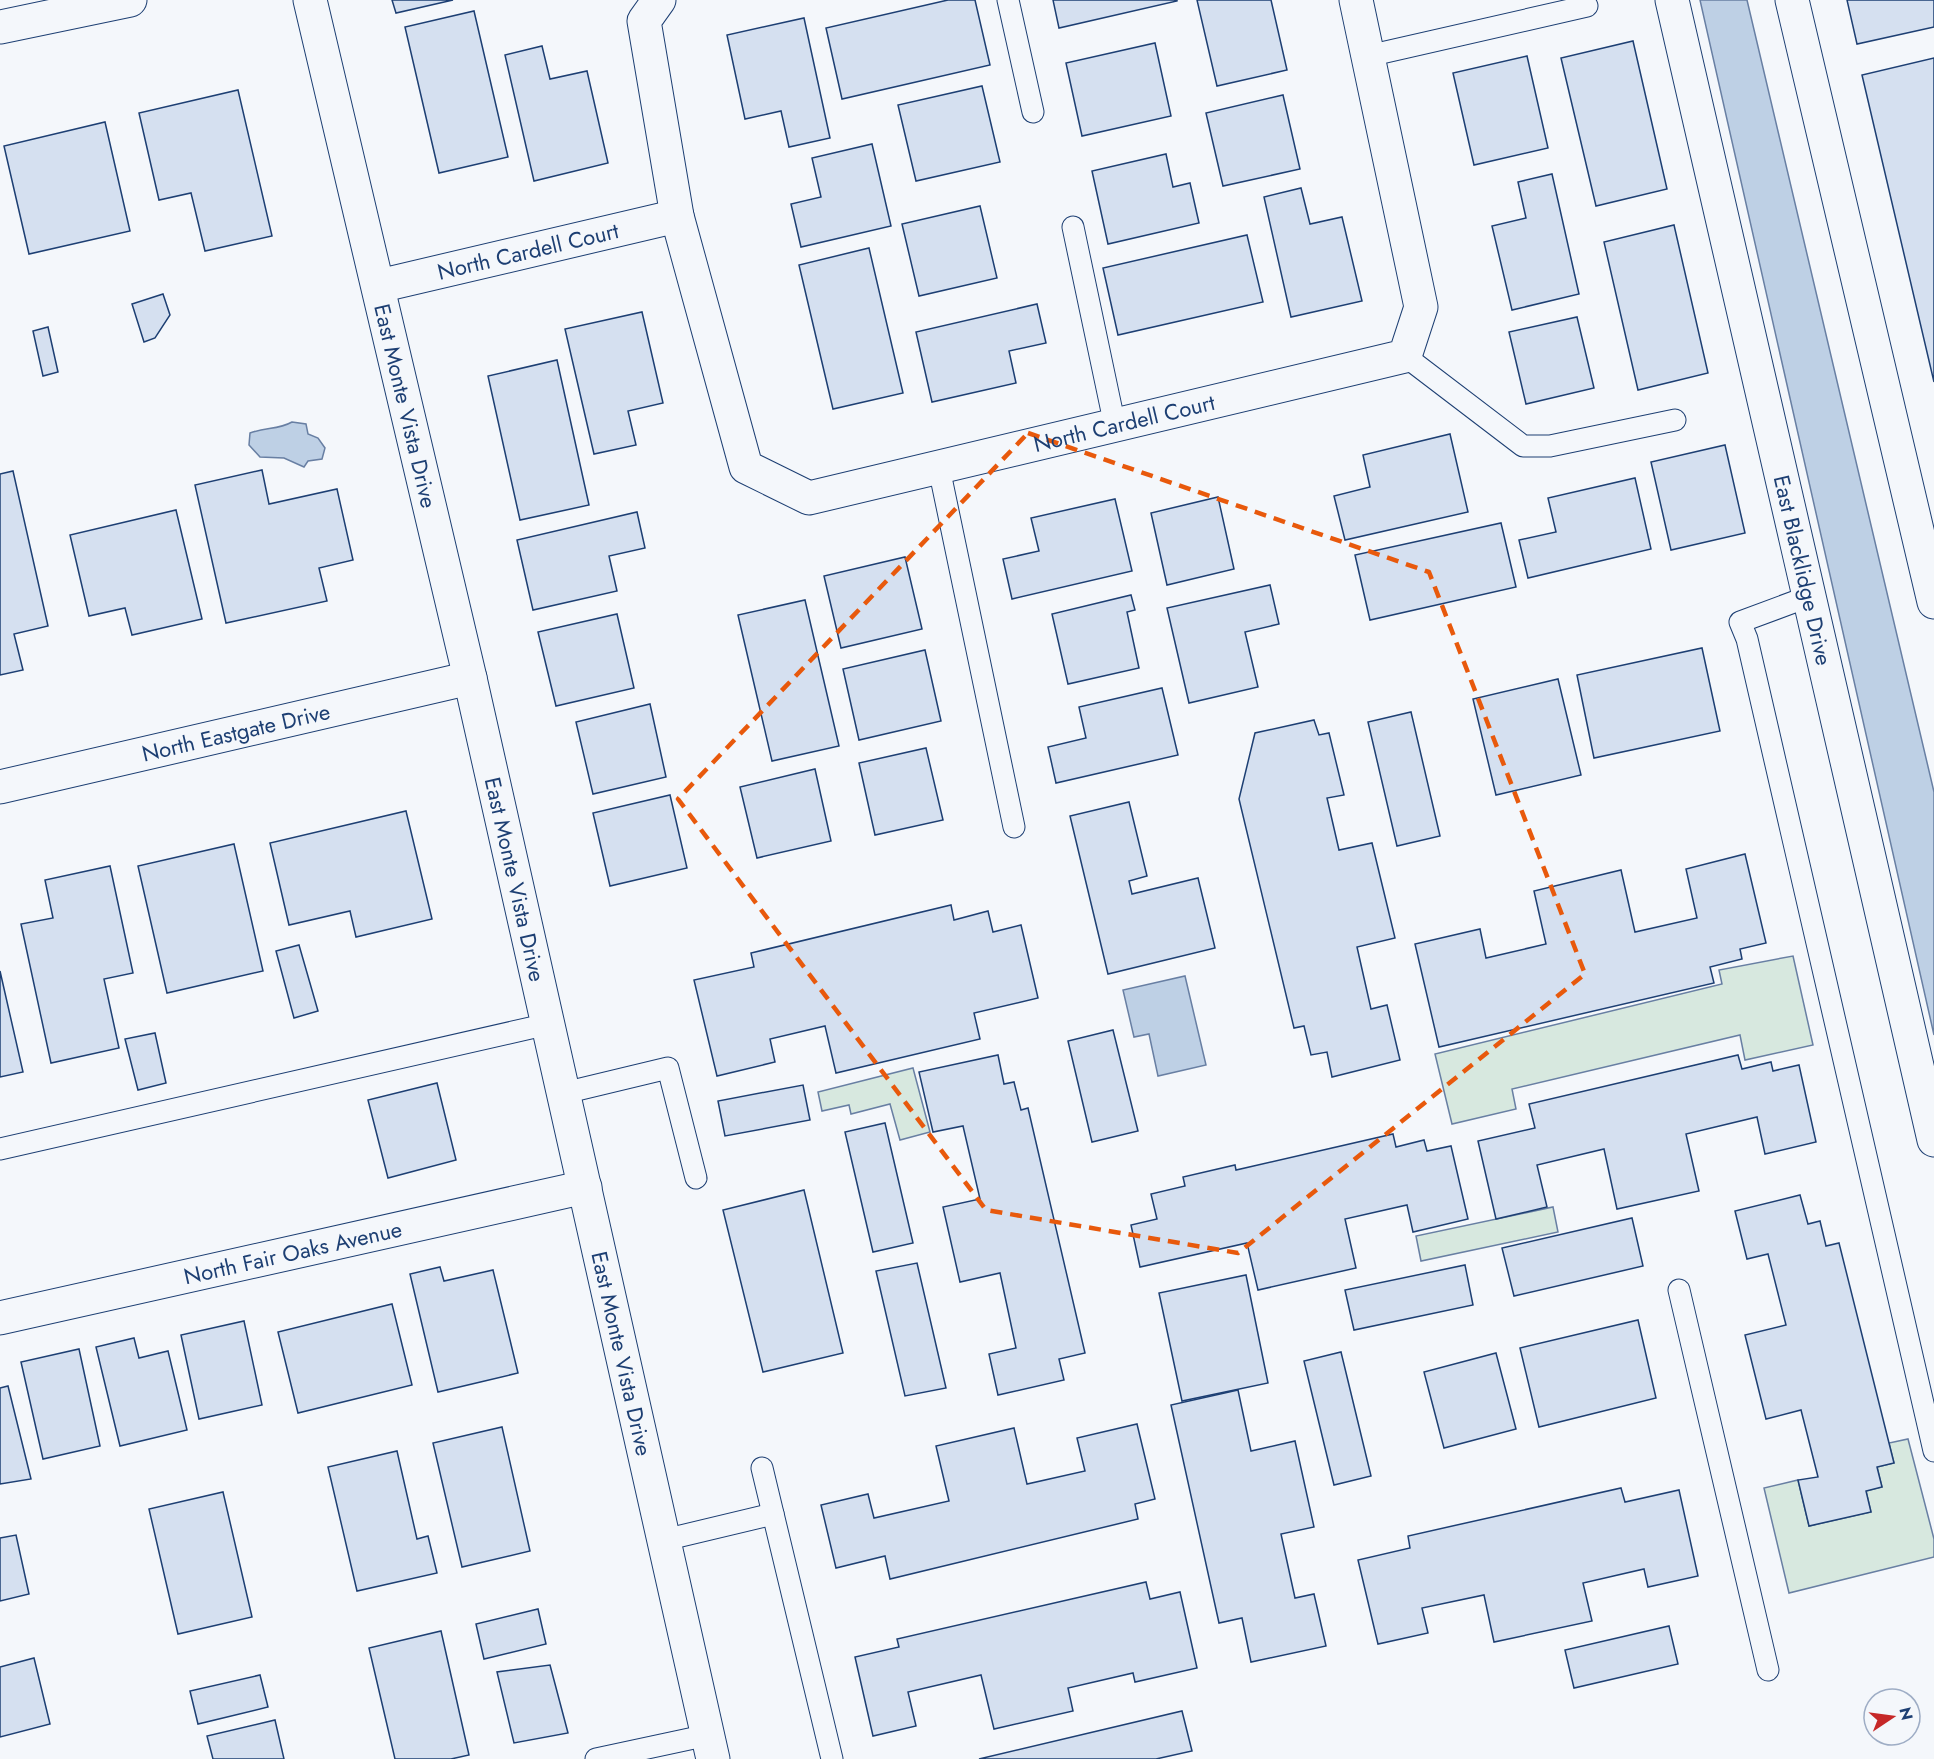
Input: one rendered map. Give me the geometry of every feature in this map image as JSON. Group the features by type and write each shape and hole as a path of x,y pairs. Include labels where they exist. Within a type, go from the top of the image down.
{"street":[{"path":"0,27 130,0"},
{"name":"East Monte Vista Drive","path":"310,0 470,678 711,1747"},
{"name":"North Cardell Court","path":"659,0 644,21 677,216 746,467 809,498 1405,356"},
{"path":"1356,0 1421,307 1405,356"},
{"name":"East Blacklidge Drive","path":"1672,0 1934,1140"},
{"path":"1792,0 1923,500 1934,602"},
{"name":"North Cardell Court","path":"379,286 677,216"},
{"name":"North Eastgate Drive","path":"0,787 470,678"},
{"name":"North Fair Oaks Avenue","path":"0,1318 585,1187"}],"lane":[{"path":"1008,0 1033,112"},
{"path":"1368,56 1587,6"},
{"path":"1073,227 1115,426"},
{"path":"1405,356 1523,446 1550,446 1675,420"},
{"path":"939,468 1014,827"},
{"path":"1810,597 1740,622 1747,639 1934,1452"},
{"path":"0,1149 548,1024"},
{"path":"564,1093 668,1068 696,1178"},
{"path":"1679,1290 1768,1670"},
{"path":"762,1468 832,1759"},
{"path":"664,1540 773,1514"},
{"path":"596,1759 711,1747"}],"highlighted area":[{"path":"1028,433 1429,572 1585,974 1238,1253 986,1210 678,799"}],"shaded area":[{"path":"1793,956 1813,1045 1745,1060 1740,1035 1512,1089 1516,1109 1452,1124 1435,1054 1722,984 1719,970"},
{"path":"913,1068 930,1132 900,1140 890,1104 851,1114 849,1105 822,1111 818,1092"},
{"path":"1553,1207 1558,1232 1421,1261 1416,1236"},
{"path":"1908,1439 1934,1539 1934,1557 1789,1593 1764,1488 1798,1480 1809,1526 1871,1512 1866,1491 1882,1487 1877,1467 1894,1463 1889,1443"}],"water":[{"path":"1700,0 1747,0 1934,792 1934,1035"},
{"path":"292,422 306,424 308,434 318,438 325,448 322,459 308,461 304,467 284,458 260,457 249,445 250,433"},
{"path":"1185,976 1206,1065 1158,1076 1149,1034 1134,1037 1123,990"}],"building":[{"path":"392,0 453,0 396,13"},
{"path":"948,0 975,0 990,65 842,99 826,28"},
{"path":"1053,0 1177,0 1177,1 1059,28"},
{"path":"1197,0 1271,0 1287,70 1217,86"},
{"path":"1847,0 1934,0 1934,27 1857,44"},
{"path":"474,11 508,157 439,173 405,27"},
{"path":"804,18 830,138 789,147 781,111 745,119 727,35"},
{"path":"1633,41 1667,189 1596,206 1561,58"},
{"path":"1155,43 1171,116 1082,136 1066,63"},
{"path":"542,46 550,79 587,71 608,163 534,181 505,55"},
{"path":"1527,56 1548,148 1474,165 1453,73"},
{"path":"1934,58 1934,382 1862,75"},
{"path":"982,86 1000,162 916,181 898,105"},
{"path":"238,90 272,236 205,251 191,193 159,200 139,113"},
{"path":"1283,95 1300,169 1223,186 1206,113"},
{"path":"105,122 130,231 29,254 4,146"},
{"path":"872,144 891,226 801,247 791,204 821,197 812,158"},
{"path":"1166,154 1173,187 1190,183 1199,223 1108,244 1092,171"},
{"path":"1552,174 1579,294 1512,310 1492,226 1526,218 1518,182"},
{"path":"1301,188 1310,224 1342,217 1362,301 1291,317 1264,197"},
{"path":"980,206 997,278 919,296 902,224"},
{"path":"1674,225 1708,373 1638,390 1604,242"},
{"path":"1247,235 1263,302 1118,335 1103,268"},
{"path":"869,248 903,393 833,409 799,265"},
{"path":"163,294 170,315 155,338 144,342 132,304"},
{"path":"1037,304 1046,343 1009,351 1016,383 932,402 916,332"},
{"path":"642,312 663,403 628,411 636,445 594,454 565,329"},
{"path":"1577,317 1594,388 1526,404 1509,332"},
{"path":"48,327 58,372 43,376 33,331"},
{"path":"557,360 589,505 520,520 488,376"},
{"path":"1450,434 1468,512 1345,540 1334,496 1370,487 1363,455"},
{"path":"1725,445 1745,533 1671,550 1651,462"},
{"path":"262,470 269,504 337,489 353,560 319,568 327,601 226,623 195,485"},
{"path":"13,471 48,626 14,634 23,670 0,675 0,474"},
{"path":"1635,478 1651,549 1528,578 1519,540 1556,532 1548,498"},
{"path":"1218,497 1234,569 1167,585 1151,513"},
{"path":"1115,499 1132,571 1012,599 1003,559 1039,551 1031,518"},
{"path":"176,510 202,619 132,635 125,608 89,616 70,535"},
{"path":"637,512 645,548 609,556 617,591 533,610 517,540"},
{"path":"1501,523 1516,587 1370,620 1355,555"},
{"path":"905,557 922,629 841,648 824,576"},
{"path":"1270,585 1279,624 1245,632 1258,687 1189,703 1167,608"},
{"path":"1131,595 1135,610 1127,612 1139,668 1068,684 1052,614"},
{"path":"805,600 839,746 772,761 738,615"},
{"path":"617,614 634,688 556,706 538,632"},
{"path":"1702,648 1720,731 1594,758 1577,675"},
{"path":"925,650 941,721 859,740 843,669"},
{"path":"1558,679 1581,775 1496,795 1473,699"},
{"path":"1162,688 1178,755 1056,783 1048,747 1086,738 1079,707"},
{"path":"650,704 666,777 593,794 576,722"},
{"path":"1411,712 1440,836 1397,846 1368,722"},
{"path":"1314,720 1319,735 1329,733 1344,795 1327,798 1339,850 1372,843 1395,938 1357,947 1371,1009 1387,1005 1400,1060 1332,1077 1327,1052 1311,1055 1304,1026 1294,1028 1239,799 1255,733"},
{"path":"926,748 943,820 875,835 859,763"},
{"path":"815,769 831,841 757,858 740,787"},
{"path":"670,795 687,868 610,886 593,813"},
{"path":"1129,802 1147,876 1129,881 1132,894 1198,878 1215,948 1108,974 1070,816"},
{"path":"406,811 432,919 356,937 350,911 289,925 270,843"},
{"path":"234,844 263,971 167,993 138,866"},
{"path":"1745,854 1766,943 1740,949 1742,959 1710,967 1714,983 1439,1047 1415,944 1480,929 1486,958 1546,944 1534,891 1621,870 1635,932 1697,918 1686,869"},
{"path":"110,866 133,973 104,979 119,1048 51,1063 21,924 53,918 45,880"},
{"path":"951,905 954,920 988,911 993,932 1021,925 1038,998 974,1013 980,1039 836,1073 825,1026 770,1039 775,1062 717,1076 694,980 754,967 751,953"},
{"path":"299,945 318,1011 294,1018 276,951"},
{"path":"0,971 23,1072 0,1077"},
{"path":"1113,1030 1138,1131 1092,1142 1068,1041"},
{"path":"155,1033 166,1083 138,1090 125,1039"},
{"path":"998,1055 1004,1084 1014,1082 1021,1110 1028,1108 1085,1353 1059,1359 1064,1380 998,1395 989,1354 1016,1348 1000,1273 960,1282 943,1207 980,1199 963,1126 933,1132 919,1072"},
{"path":"1738,1055 1742,1069 1771,1062 1773,1071 1799,1065 1816,1142 1765,1154 1757,1117 1686,1134 1699,1191 1617,1209 1604,1149 1537,1165 1547,1207 1496,1219 1478,1141 1535,1128 1529,1104"},
{"path":"437,1083 456,1160 388,1178 368,1100"},
{"path":"803,1085 810,1120 725,1136 718,1101"},
{"path":"885,1123 913,1243 873,1252 845,1132"},
{"path":"1393,1134 1396,1147 1424,1140 1427,1151 1451,1146 1468,1219 1413,1232 1407,1205 1345,1219 1356,1268 1258,1290 1247,1243 1140,1267 1131,1225 1157,1219 1151,1194 1185,1186 1183,1177 1235,1165 1236,1170"},
{"path":"804,1190 843,1353 763,1372 723,1210"},
{"path":"1800,1195 1808,1224 1820,1221 1826,1246 1839,1243 1894,1463 1877,1467 1882,1487 1866,1491 1871,1512 1809,1526 1798,1480 1818,1477 1801,1410 1766,1419 1745,1335 1786,1325 1768,1254 1747,1259 1735,1211"},
{"path":"1632,1218 1643,1266 1514,1296 1502,1248"},
{"path":"917,1263 946,1388 905,1396 876,1271"},
{"path":"1465,1265 1473,1305 1354,1330 1345,1290"},
{"path":"440,1267 444,1281 493,1270 518,1373 438,1392 410,1274"},
{"path":"1246,1275 1268,1383 1182,1401 1159,1293"},
{"path":"392,1304 412,1385 298,1413 278,1332"},
{"path":"1638,1320 1656,1398 1539,1427 1520,1348"},
{"path":"244,1321 262,1405 199,1419 181,1335"},
{"path":"134,1338 139,1358 168,1351 187,1430 120,1446 96,1347"},
{"path":"79,1349 100,1446 43,1459 21,1362"},
{"path":"1341,1352 1371,1476 1334,1485 1304,1361"},
{"path":"1496,1353 1516,1429 1444,1448 1424,1372"},
{"path":"8,1386 31,1479 0,1484 0,1388"},
{"path":"1238,1390 1251,1451 1295,1441 1314,1527 1281,1534 1295,1598 1314,1594 1326,1646 1251,1662 1242,1618 1219,1623 1171,1405"},
{"path":"1137,1424 1155,1499 1135,1504 1138,1519 890,1579 885,1556 836,1568 821,1505 868,1494 874,1518 949,1501 936,1446 1014,1428 1027,1484 1085,1471 1077,1438"},
{"path":"502,1427 530,1551 462,1567 433,1443"},
{"path":"397,1451 417,1539 428,1536 437,1573 357,1591 328,1467"},
{"path":"1621,1488 1625,1502 1679,1490 1698,1576 1648,1587 1644,1569 1583,1583 1592,1621 1494,1642 1484,1595 1422,1608 1428,1633 1378,1644 1358,1560 1410,1548 1408,1536"},
{"path":"223,1492 252,1617 178,1634 149,1509"},
{"path":"16,1535 29,1594 0,1601 0,1538"},
{"path":"1146,1582 1150,1599 1180,1592 1197,1668 1135,1682 1133,1673 1068,1688 1073,1711 994,1729 981,1675 908,1692 916,1726 873,1736 855,1657 899,1647 897,1639"},
{"path":"538,1609 546,1644 484,1659 476,1624"},
{"path":"1669,1626 1678,1664 1574,1688 1565,1650"},
{"path":"441,1631 469,1755 451,1759 395,1759 369,1648"},
{"path":"34,1658 50,1724 0,1737 0,1667"},
{"path":"550,1665 568,1733 514,1743 497,1672"},
{"path":"260,1675 268,1707 198,1724 190,1691"},
{"path":"1182,1711 1192,1751 1156,1759 979,1759"},
{"path":"275,1720 284,1759 213,1759 207,1736"}]}
